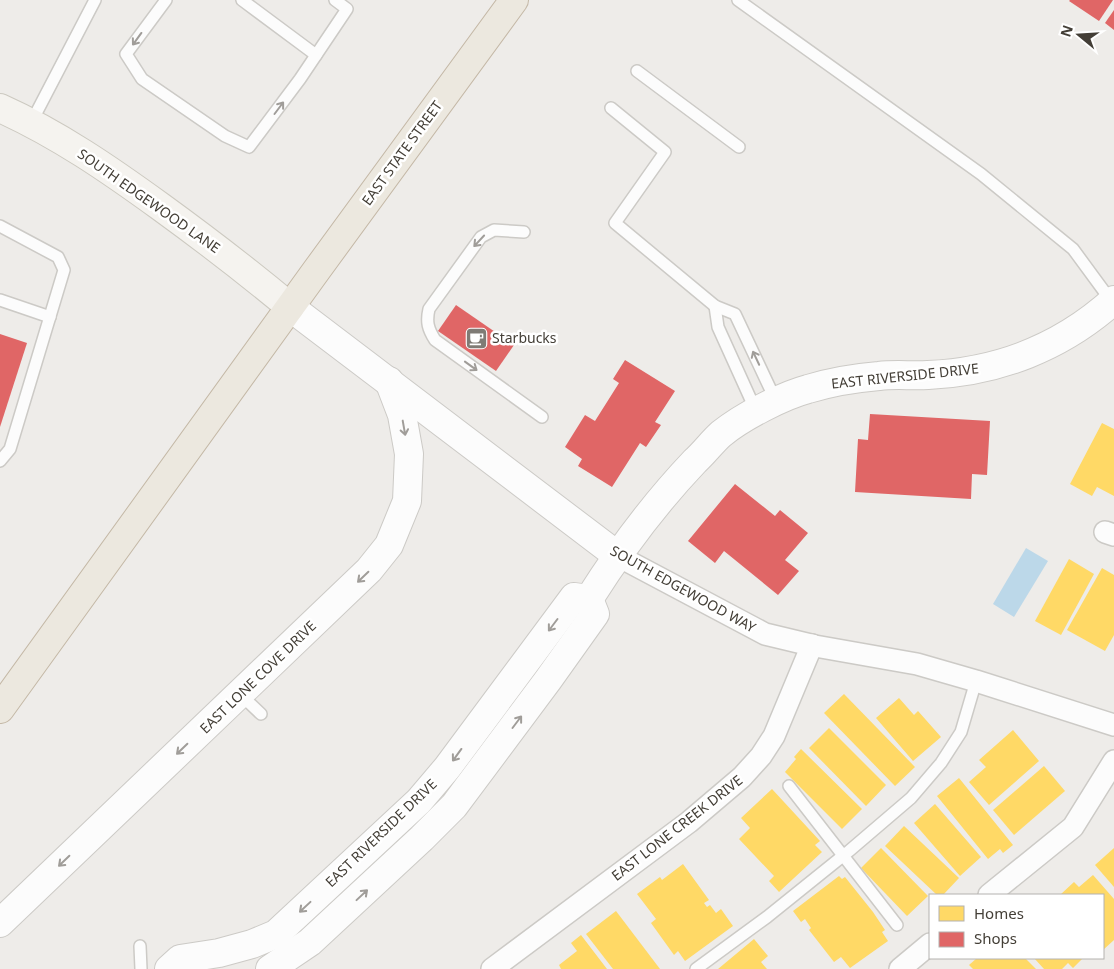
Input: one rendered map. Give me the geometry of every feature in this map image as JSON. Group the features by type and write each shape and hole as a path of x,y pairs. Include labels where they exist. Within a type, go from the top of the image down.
{"highway":[{"name":"EAST STATE STREET","path":"0,709 514,0"}],"main road":[{"name":"SOUTH EDGEWOOD LANE","path":"0,108 77,149 123,179 214,246 290,307"}],"street":[{"name":"EAST RIVERSIDE DRIVE","path":"169,969 180,959 219,953 252,944 276,934 419,801 448,768 574,598 588,599 669,488 722,434 766,407 807,389 840,381 880,376 929,375 967,371 1005,363 1055,342 1094,318 1113,301"},
{"name":"SOUTH EDGEWOOD WAY","path":"290,307 618,556 765,634 812,646 917,664 1114,725"},
{"name":"EAST LONE COVE DRIVE","path":"0,922 370,570 389,545 407,501 409,454 402,415 389,382"},
{"path":"270,969 310,942 408,852 454,806 595,614 588,599"},
{"name":"EAST LONE CREEK DRIVE","path":"492,969 689,822 742,777 761,756 774,736 812,646"},
{"path":"991,894 1073,827 1114,761"},
{"path":"900,969 929,945"}],"lane":[{"path":"31,123 95,0"},
{"path":"166,0 126,54 142,79 224,136 249,147 300,79 346,9 335,0"},
{"path":"242,0 316,55"},
{"path":"738,0 981,174 1072,249 1113,301"},
{"path":"637,71 739,147"},
{"path":"611,108 665,152 615,223 715,306 735,314 766,407"},
{"path":"0,226 58,257 64,270 10,449 0,461"},
{"path":"524,232 494,230 481,237 429,309 427,320 428,330 435,340 542,417"},
{"path":"0,300 50,317"},
{"path":"715,306 718,327 766,407"},
{"path":"696,969 767,917 911,798 941,763 961,732 976,681"},
{"path":"240,694 261,714"},
{"path":"789,786 897,925"},
{"path":"140,946 141,969"}],"water":[{"path":"1026,548 1048,561 1014,617 993,604"}],"building: Homes":[{"path":"1102,423 1114,429 1114,496 1097,487 1092,496 1070,484"},
{"path":"1069,559 1094,574 1061,635 1035,621"},
{"path":"1102,568 1114,575 1114,635 1105,651 1067,630"},
{"path":"844,694 915,767 895,786 824,713"},
{"path":"899,698 914,715 918,711 941,737 913,761 876,718"},
{"path":"829,728 886,785 866,806 809,748"},
{"path":"1013,730 1039,761 989,805 969,782 986,767 979,760"},
{"path":"801,749 862,809 842,829 785,772 796,759 794,757"},
{"path":"1044,766 1065,791 1014,835 993,810"},
{"path":"959,778 1013,845 1003,853 1000,849 988,859 937,796"},
{"path":"772,789 820,841 815,845 822,852 779,892 769,881 774,876 739,839 750,828 741,818"},
{"path":"935,804 981,857 960,876 914,823"},
{"path":"904,826 959,878 944,894 936,894 885,846"},
{"path":"881,848 928,896 907,916 861,868"},
{"path":"1114,848 1114,887 1095,865"},
{"path":"683,864 709,900 704,903 707,907 710,905 716,913 721,909 733,926 685,961 678,951 674,955 651,923 656,919 637,894 660,877 662,880"},
{"path":"1093,875 1114,899 1114,940 1104,949 1104,894 1061,894 1074,882 1079,887"},
{"path":"839,876 842,879 845,877 873,912 885,930 882,932 888,941 850,968 841,957 834,962 809,930 811,928 805,919 801,922 793,911"},
{"path":"616,911 660,969 613,969 586,934"},
{"path":"581,935 607,969 561,969 559,965 577,951 571,943"},
{"path":"754,939 768,956 761,962 767,969 718,969"},
{"path":"976,959 1026,959 1036,969 973,969 969,965"},
{"path":"1035,959 1082,959 1073,968 1068,963 1062,969 1044,969"}],"building: Shops":[{"path":"1070,0 1113,0 1099,21"},
{"path":"1114,10 1114,30 1105,23"},
{"name":"Starbucks","path":"456,305 514,345 496,371 438,331"},
{"path":"0,334 27,343 0,427"},
{"path":"625,360 675,391 655,422 661,425 646,447 640,443 612,487 578,466 582,459 565,447 585,415 595,421 619,383 613,379"},
{"path":"870,414 990,421 987,475 972,474 971,499 855,492 858,439 868,440"},
{"path":"735,484 775,516 780,510 808,533 785,560 799,571 778,595 724,551 715,563 688,541"}],"place":[{"name":"Starbucks","path":"476,338"}]}
